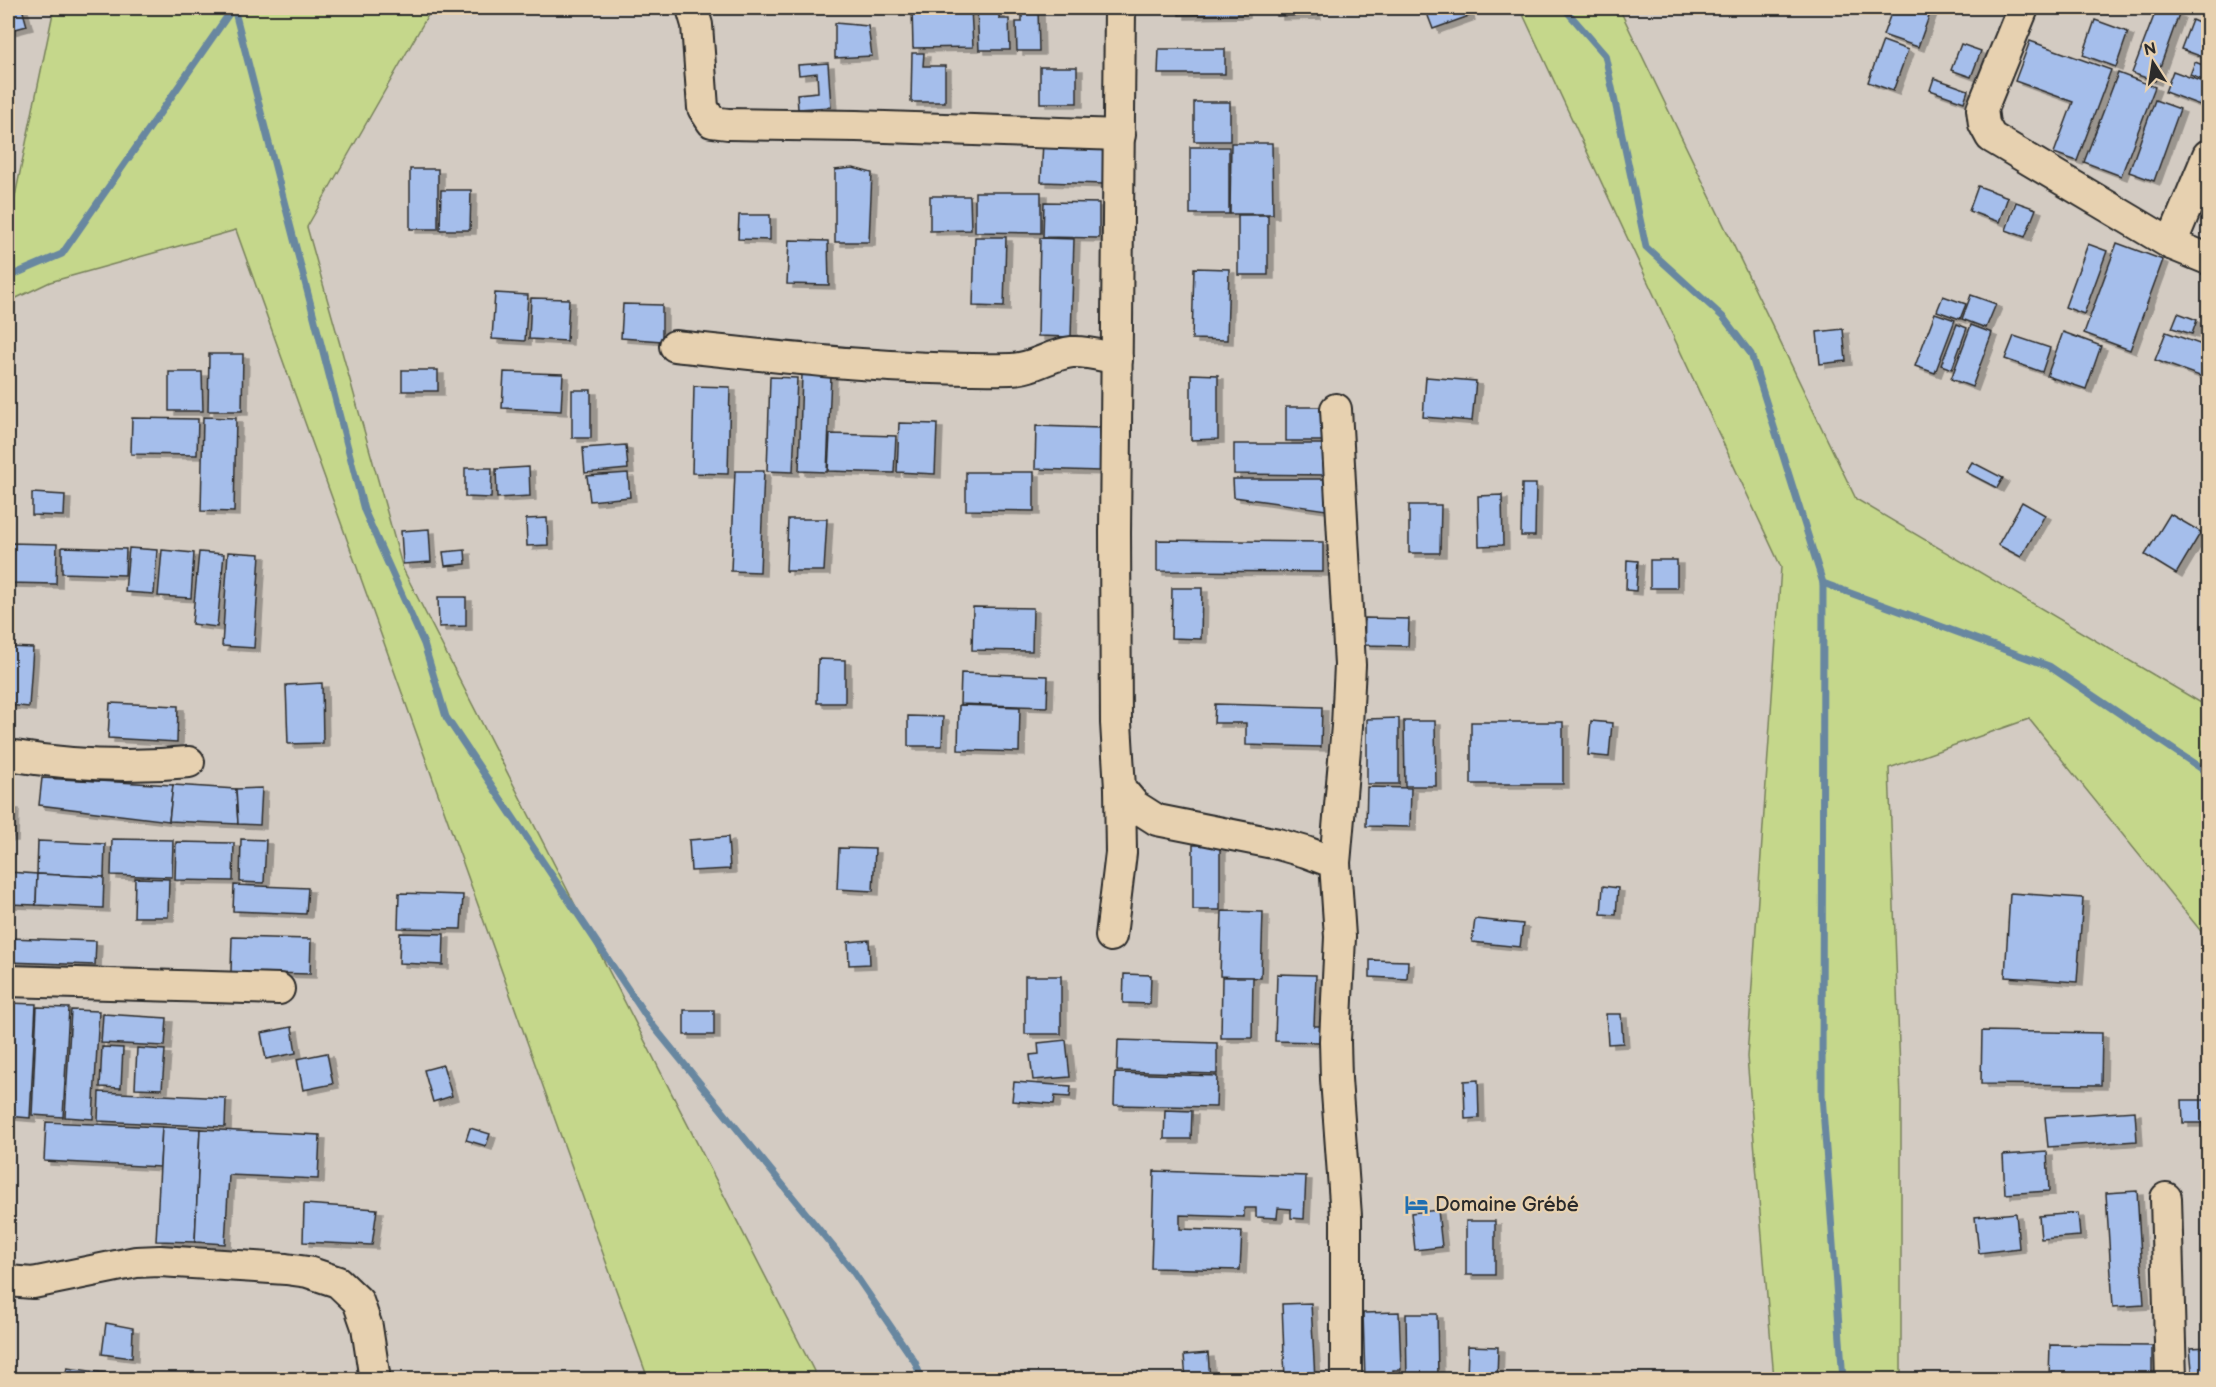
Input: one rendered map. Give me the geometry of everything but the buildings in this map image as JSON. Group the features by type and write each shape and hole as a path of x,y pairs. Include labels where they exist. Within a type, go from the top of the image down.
{"street":[{"path":"692,8 697,25 703,108 712,122 1120,135"},
{"path":"1111,936 1120,879 1121,853 1116,723 1114,533 1120,8"},
{"path":"2023,8 1982,109 1984,124 1991,137 2171,244 2208,259"},
{"path":"2171,244 2208,155"},
{"path":"675,346 901,367 1014,369 1071,352 1117,359"},
{"path":"1336,409 1350,665 1335,863 1340,937 1335,1069 1346,1216 1346,1380"},
{"path":"8,754 68,763 153,765 189,762"},
{"path":"1120,788 1136,806 1157,820 1278,844 1335,863"},
{"path":"8,981 279,989"},
{"path":"2166,1198 2171,1380"},
{"path":"8,1281 33,1283 136,1262 160,1261 308,1272 338,1282 358,1301 367,1327 375,1380"}],"green space":[{"path":"54,8 432,8 307,227 403,569 818,1379 648,1379 236,230 50,282 8,302 8,230"},
{"path":"1520,8 1619,8 1856,499 2208,707 2208,940 2029,719 1889,768 1901,1100 1901,1379 1774,1379 1747,1057 1781,567"}],"waterway":[{"path":"8,277 62,254 233,8"},
{"path":"234,8 364,510 424,644 446,717 650,1022 852,1270 915,1362 922,1380"},
{"path":"1564,8 1605,55 1646,247 1723,317 1751,354 1823,583 1822,1095 1843,1380"},
{"path":"1823,583 2049,666 2208,773"}],"place":[{"name":"Domaine Grébé","path":"1417,1205"}]}
